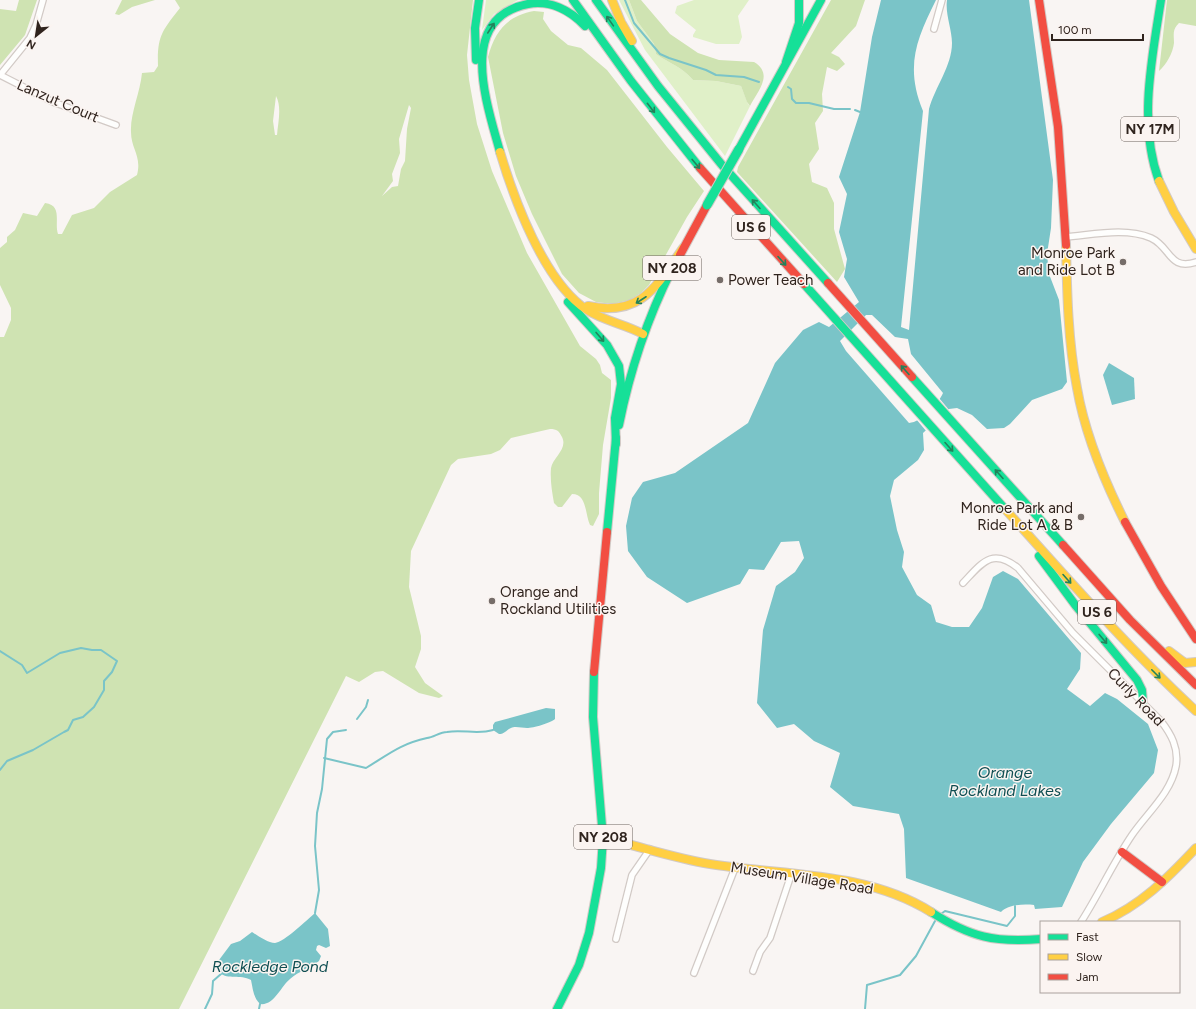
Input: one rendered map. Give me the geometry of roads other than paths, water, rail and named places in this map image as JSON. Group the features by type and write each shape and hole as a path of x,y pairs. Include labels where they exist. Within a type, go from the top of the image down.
{"main road":[{"path":"479,0 475,28 477,64 484,105 497,155 513,201 531,242 552,280 573,308 607,345 619,366 621,384 615,418 616,444"},
{"name":"US 6","path":"574,0 630,81 700,168 1119,636 1159,677 1196,711"},
{"name":"US 6","path":"596,0 658,86 722,165 1145,636 1196,685"},
{"path":"612,0 621,22 650,68 658,86"},
{"path":"786,62 799,23 799,0"},
{"name":"NY 208","path":"557,1009 575,975 589,933 599,888 603,838 593,717 594,657 616,444 623,404 643,334 660,293 683,248 821,0"},
{"path":"1039,0 1058,124 1071,346 1079,398 1093,448 1108,490 1127,530 1158,582 1196,639"},
{"name":"NY 17M","path":"1161,0 1156,33 1151,91 1149,122 1151,150 1156,173 1169,204 1196,249"},
{"path":"630,81 604,52 581,21 567,10 555,5 529,3 510,10 495,22 483,44 481,61 485,90 496,136 506,170 523,214 542,253 560,283 580,305 594,314 643,334"},
{"path":"572,297 588,306 599,309 617,310 633,304 653,290 683,248"},
{"path":"573,308 600,322 634,333 643,334"},
{"path":"1003,508 1069,597 1137,680 1142,690 1143,702"},
{"path":"1095,581 1177,658 1188,664 1196,662"},
{"name":"Museum Village Road","path":"603,838 684,859 735,868 869,886 913,902 961,930 977,936 1012,941 1040,939"},
{"path":"1104,921 1133,906 1162,882 1196,848"},
{"path":"1122,852 1162,882"}],"street":[{"path":"0,75 30,38 36,25 43,0"},
{"path":"934,29 942,0"},
{"name":"Lanzut Court","path":"0,75 41,96 116,125"},
{"path":"1065,237 1114,233 1136,235 1156,241 1179,264 1185,265 1196,262"},
{"name":"Curly Road","path":"963,583 984,562 992,558 1000,558 1009,561 1018,568 1073,633 1143,702 1169,731 1174,742 1176,766 1162,797 1132,835 1082,921"},
{"path":"616,939 632,874 650,849"},
{"path":"694,973 702,957 735,868"},
{"path":"753,971 760,952 770,938 791,875"}],"water":[{"name":"Orange Rockland Lakes","path":"881,0 936,0 923,28 915,54 915,81 923,111 901,327 909,330 929,109 951,52 952,38 947,11 947,0 1029,0 1053,180 1051,228 1047,254 1049,274 1059,300 1067,382 1062,389 1032,400 1010,424 1004,428 987,429 972,415 957,408 949,409 923,433 924,450 918,460 894,480 890,496 897,530 904,552 902,567 917,595 931,605 936,622 952,627 969,627 982,608 993,577 1003,571 1018,579 1081,653 1080,669 1067,689 1090,706 1105,693 1117,699 1148,724 1158,750 1154,773 1111,824 1083,862 1062,907 1035,909 1034,905 1021,905 1008,907 1001,912 906,878 904,829 899,814 853,806 830,787 840,753 814,741 794,724 777,728 757,703 763,630 776,586 795,572 804,558 799,541 781,542 764,570 749,569 740,584 687,603 647,577 628,551 626,526 632,498 643,482 675,473 748,423 775,363 803,330 819,322 829,327 859,302 844,277 847,259 839,232 847,194 839,177 860,112 872,37","holes":["866,315 872,315 895,337 908,339 911,354 943,393 929,412 914,422 909,423 846,351 840,341"]},
{"path":"1109,363 1134,378 1135,399 1112,405 1103,375"},
{"path":"546,708 555,709 555,719 550,722 530,728 513,727 501,734 493,730 493,725 495,722"},
{"name":"Rockledge Pond","path":"315,913 328,929 330,946 326,948 319,945 317,946 316,950 321,956 319,961 290,979 269,1002 260,1004 256,999 251,980 243,977 227,976 220,973 219,960 231,944 240,941 252,932 269,942 279,942"}],"waterway":[{"path":"625,0 634,23 660,54 716,75 744,77 759,82"},
{"path":"788,87 791,89 792,99 796,103 809,103 834,109 850,109"},
{"path":"855,110 860,112"},
{"path":"0,651 22,665 27,673 60,653 81,648 101,650 117,661 112,672 104,681 104,690 94,707 83,717 73,720 68,730 33,750 7,761 0,770"},
{"path":"357,719 366,707 368,700"},
{"path":"315,913 319,890 315,846 317,813 322,789 327,739 333,732 346,730"},
{"path":"324,758 366,768 402,746 418,740 453,731 481,732 493,730"},
{"path":"941,914 945,911 1007,926 1015,916 1015,906"},
{"path":"865,1009 867,985 900,975 916,956 935,921"},
{"path":"205,1009 212,994 213,981 221,974"},
{"path":"259,1009 260,1004"}],"place":[{"name":"Monroe Park and Ride Lot B","path":"1123,262"},
{"name":"Power Teach","path":"720,280"},
{"name":"Monroe Park and Ride Lot A & B","path":"1081,517"},
{"name":"Orange and Rockland Utilities","path":"492,601"}]}
